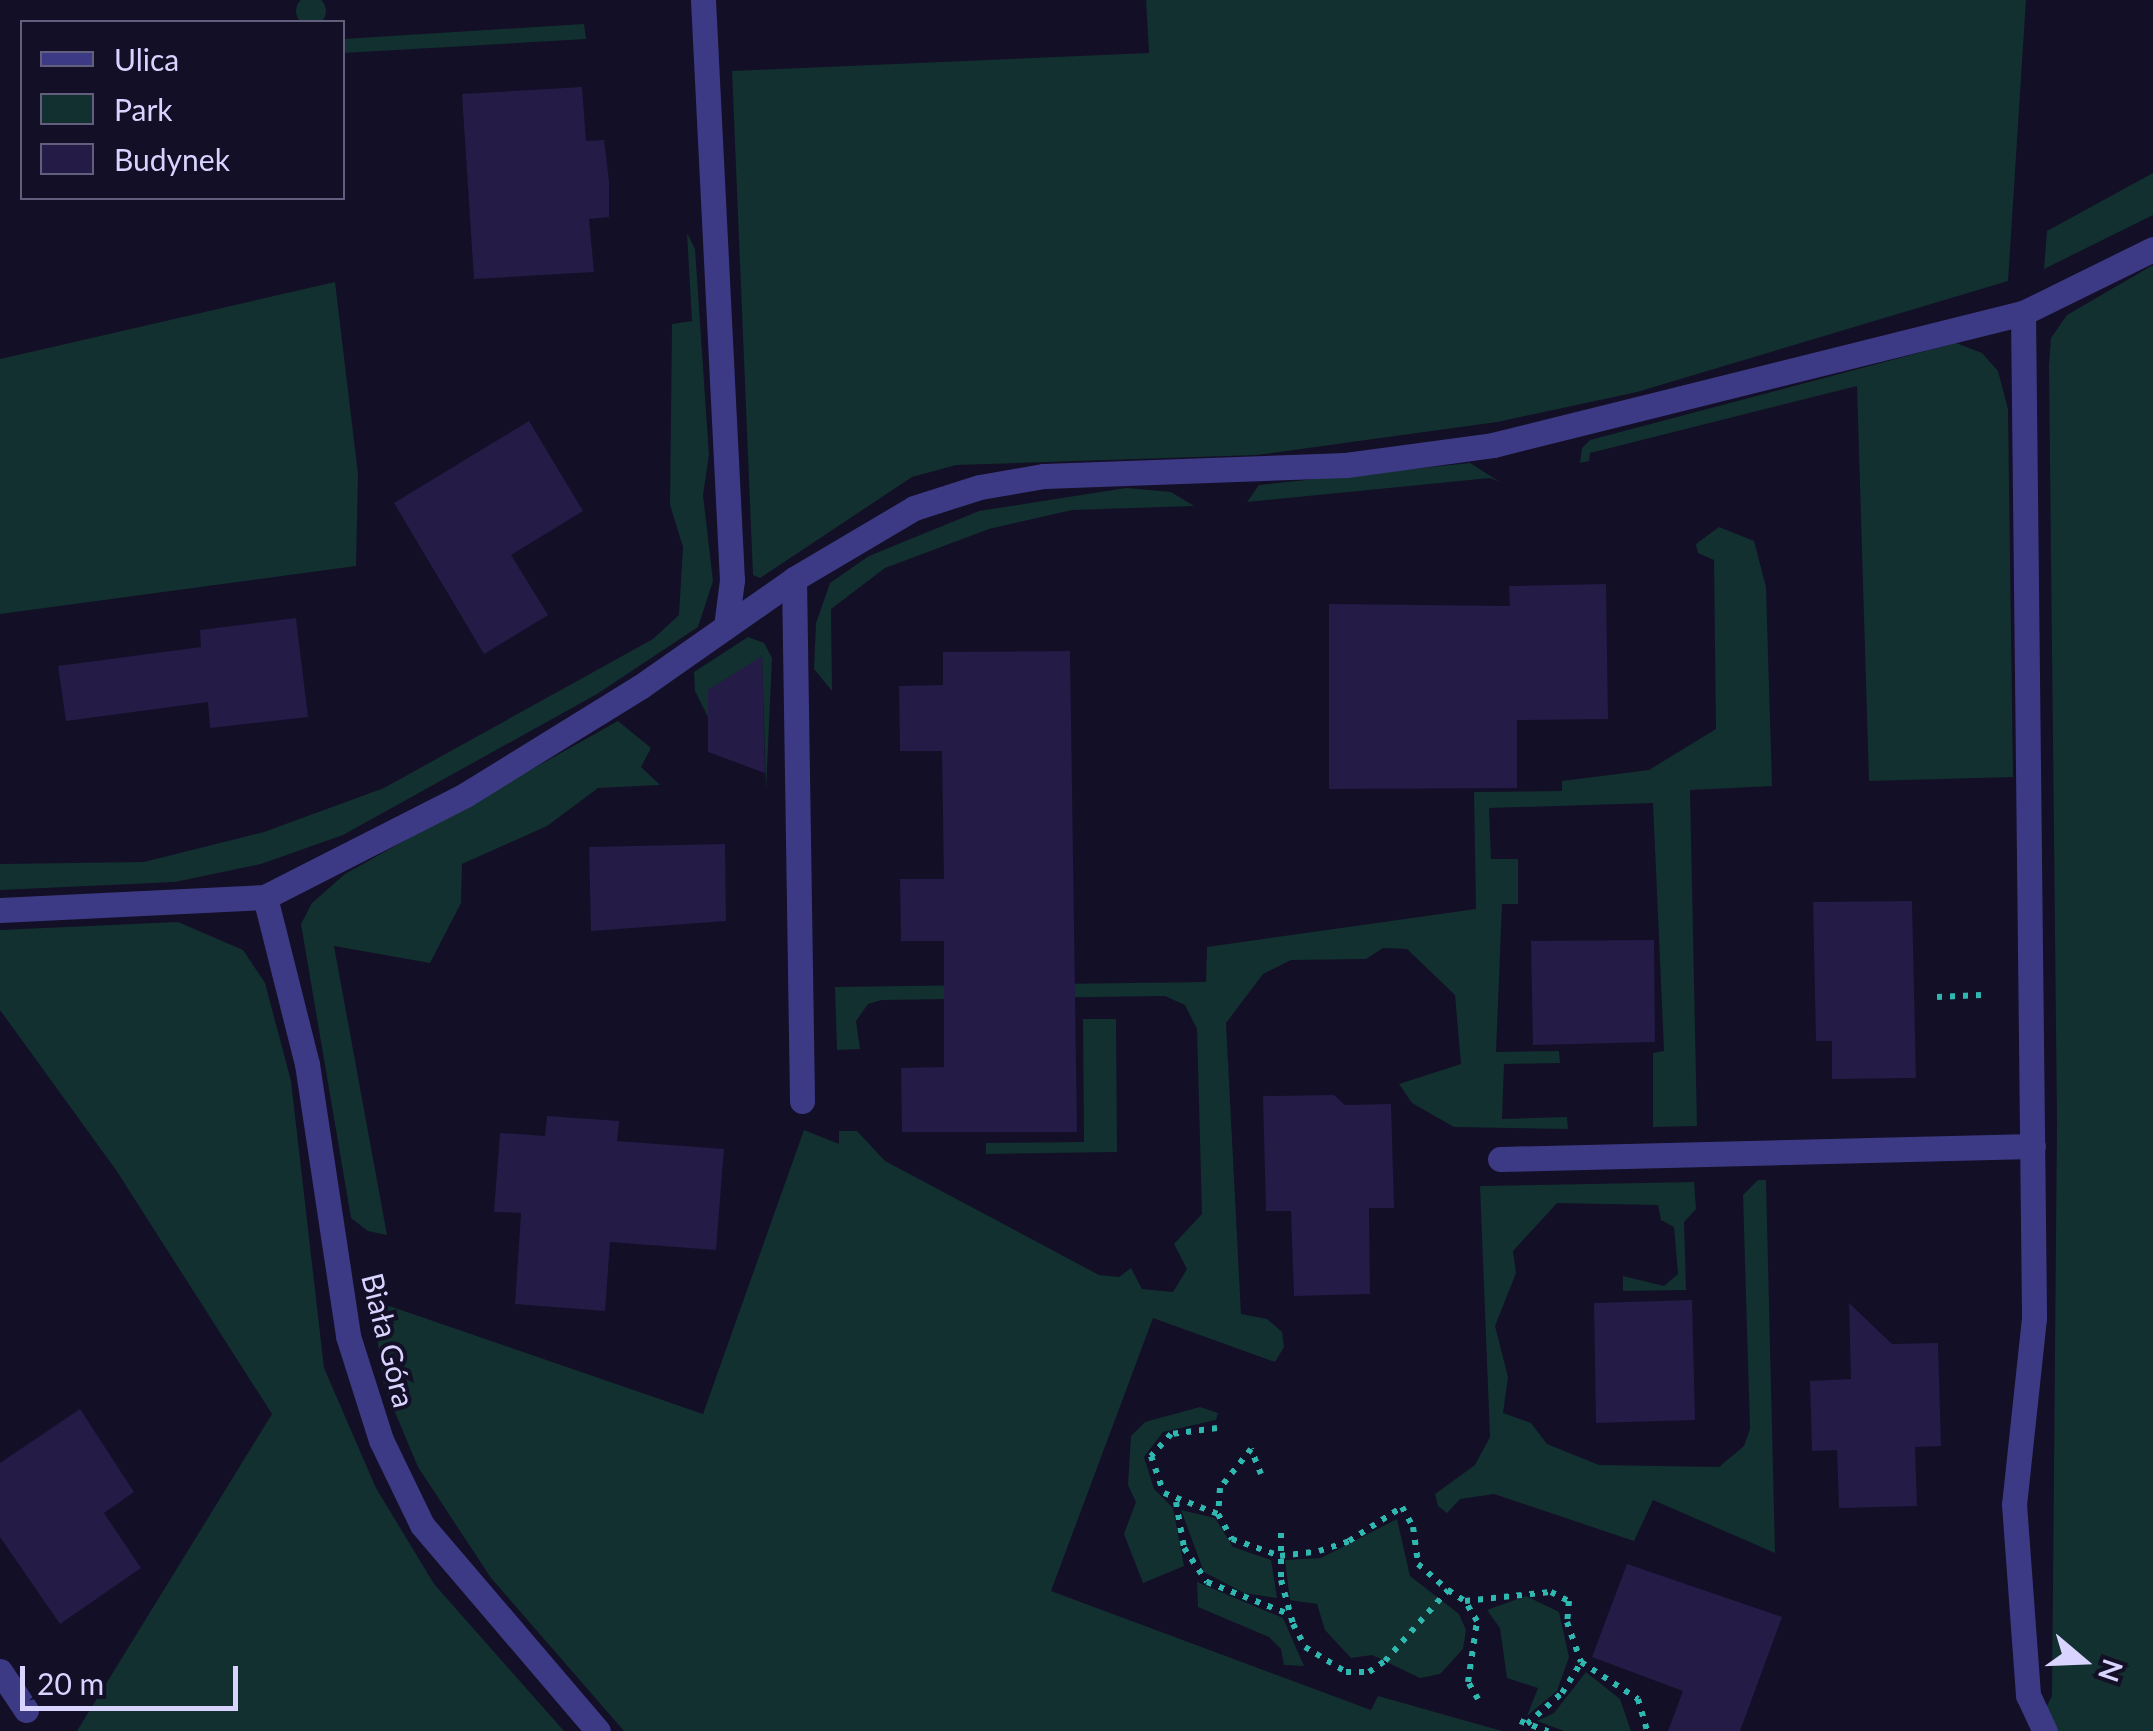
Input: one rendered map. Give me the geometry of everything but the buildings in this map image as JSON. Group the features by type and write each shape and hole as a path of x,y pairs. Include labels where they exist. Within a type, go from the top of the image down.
{"street":[{"path":"703,0 732,580 726,627"},
{"path":"0,910 265,896 465,795 794,579 914,508 980,487 1044,476 1346,465 1493,445 2023,313 2153,249"},
{"path":"2023,313 2034,1318 2014,1504 2028,1695 2045,1731"},
{"path":"794,579 802,1101"},
{"name":"Biała Góra","path":"265,896 307,1064 348,1336 381,1440 422,1525 598,1731"},
{"path":"1500,1159 2033,1146"},
{"path":"0,1671 26,1710"}],"path":[{"path":"1937,997 1990,995"},
{"path":"1217,1428 1194,1428 1158,1442 1152,1469 1176,1502 1184,1548 1207,1582 1288,1614"},
{"path":"1261,1474 1249,1446 1226,1477 1218,1514 1232,1539 1280,1556 1350,1540 1402,1508 1413,1527 1418,1564 1466,1601 1476,1621 1468,1682 1478,1700"},
{"path":"1176,1502 1218,1514"},
{"path":"1280,1532 1288,1614 1305,1648 1322,1661 1358,1672 1385,1661 1448,1590"},
{"path":"1466,1601 1530,1590 1569,1601 1567,1622 1582,1662 1638,1698 1647,1731"},
{"path":"1548,1731 1523,1723 1562,1693 1582,1662"}],"green space":[{"path":"303,-1 319,-1 325,5 322,20 297,17 297,5"},
{"path":"1146,0 2026,0 2008,281 1637,392 1497,422 1257,455 956,465 912,477 760,578 753,575 732,71 1149,53"},
{"path":"584,24 586,39 345,53 345,39"},
{"path":"2153,173 2153,215 2044,269 2047,231"},
{"path":"687,233 695,249 709,455 703,495 713,581 698,627 597,694 343,835 261,864 175,882 0,890 0,864 144,862 264,832 384,788 653,639 679,615 683,547 670,505 672,324 692,321"},
{"path":"2153,265 2153,1731 2034,1731 2052,1696 2057,1123 2051,338 2067,315"},
{"path":"335,282 358,474 356,566 0,614 0,359"},
{"path":"1956,343 1982,353 1998,371 2008,409 2013,777 1869,781 1857,386 1590,453 1589,461 1580,463 1582,448 1590,440"},
{"path":"1470,463 1500,482 1490,478 1247,502 1259,485"},
{"path":"1126,488 1171,492 1194,506 1072,510 989,529 885,568 831,609 832,691 814,669 816,623 830,583 869,556 979,511"},
{"path":"1719,527 1754,541 1766,587 1772,786 1690,790 1697,1126 1653,1127 1653,1053 1664,1051 1653,803 1489,808 1491,859 1518,859 1518,904 1502,904 1496,1052 1559,1051 1560,1063 1504,1064 1502,1119 1567,1117 1568,1129 1454,1127 1412,1103 1399,1084 1461,1064 1455,995 1407,949 1383,948 1366,959 1291,960 1263,974 1226,1023 1241,1314 1267,1319 1282,1332 1284,1347 1275,1362 1153,1318 1051,1591 1371,1710 1378,1696 1502,1731 624,1731 491,1578 418,1467 384,1386 372,1300 703,1414 804,1130 839,1144 839,1131 857,1131 885,1161 1099,1275 1119,1277 1131,1268 1142,1289 1173,1292 1187,1269 1174,1244 1202,1214 1197,1029 1185,1005 1165,996 882,1000 868,1004 856,1021 860,1049 837,1050 835,987 1206,982 1207,947 1476,909 1474,792 1562,791 1562,781 1649,770 1716,729 1714,560 1698,553 1696,544"},
{"path":"748,637 764,643 772,658 766,791 762,657 709,719 695,691 694,672"},
{"path":"618,721 651,748 641,767 660,785 598,788 547,826 462,864 461,903 430,963 334,946 387,1235 368,1231 351,1218 301,924 312,903 345,874"},
{"path":"178,922 243,950 265,983 291,1081 324,1368 376,1488 434,1584 564,1731 77,1731 272,1414 116,1170 0,1010 0,930"},
{"path":"1083,1019 1116,1019 1117,1152 986,1154 986,1143 1084,1142"},
{"path":"1758,1180 1766,1180 1775,1553 1653,1500 1634,1541 1494,1494 1460,1499 1447,1513 1438,1506 1435,1494 1475,1465 1490,1437 1480,1186 1694,1182 1696,1209 1684,1222 1686,1290 1623,1291 1623,1276 1664,1286 1678,1274 1674,1227 1661,1220 1658,1205 1557,1203 1513,1251 1516,1273 1495,1326 1508,1377 1503,1413 1531,1423 1547,1444 1599,1465 1719,1467 1744,1446 1750,1429 1743,1195"},
{"path":"1200,1407 1218,1413 1216,1420 1163,1432 1144,1457 1154,1489 1173,1508 1184,1566 1143,1583 1124,1534 1136,1502 1128,1485 1131,1436 1145,1422"},
{"path":"1181,1510 1215,1518 1233,1547 1271,1560 1277,1598 1244,1593 1204,1572"},
{"path":"1397,1519 1410,1576 1459,1614 1466,1630 1463,1649 1440,1674 1420,1678 1372,1655 1351,1658 1325,1630 1317,1604 1290,1600 1285,1560 1321,1558"},
{"path":"1197,1582 1283,1618 1304,1666 1284,1665 1281,1649 1269,1637 1198,1607"},
{"path":"1526,1596 1559,1612 1569,1657 1557,1691 1527,1716 1538,1688 1507,1678 1500,1628 1487,1610"},
{"path":"1586,1672 1620,1699 1631,1731 1564,1731 1537,1721 1554,1713"}]}
